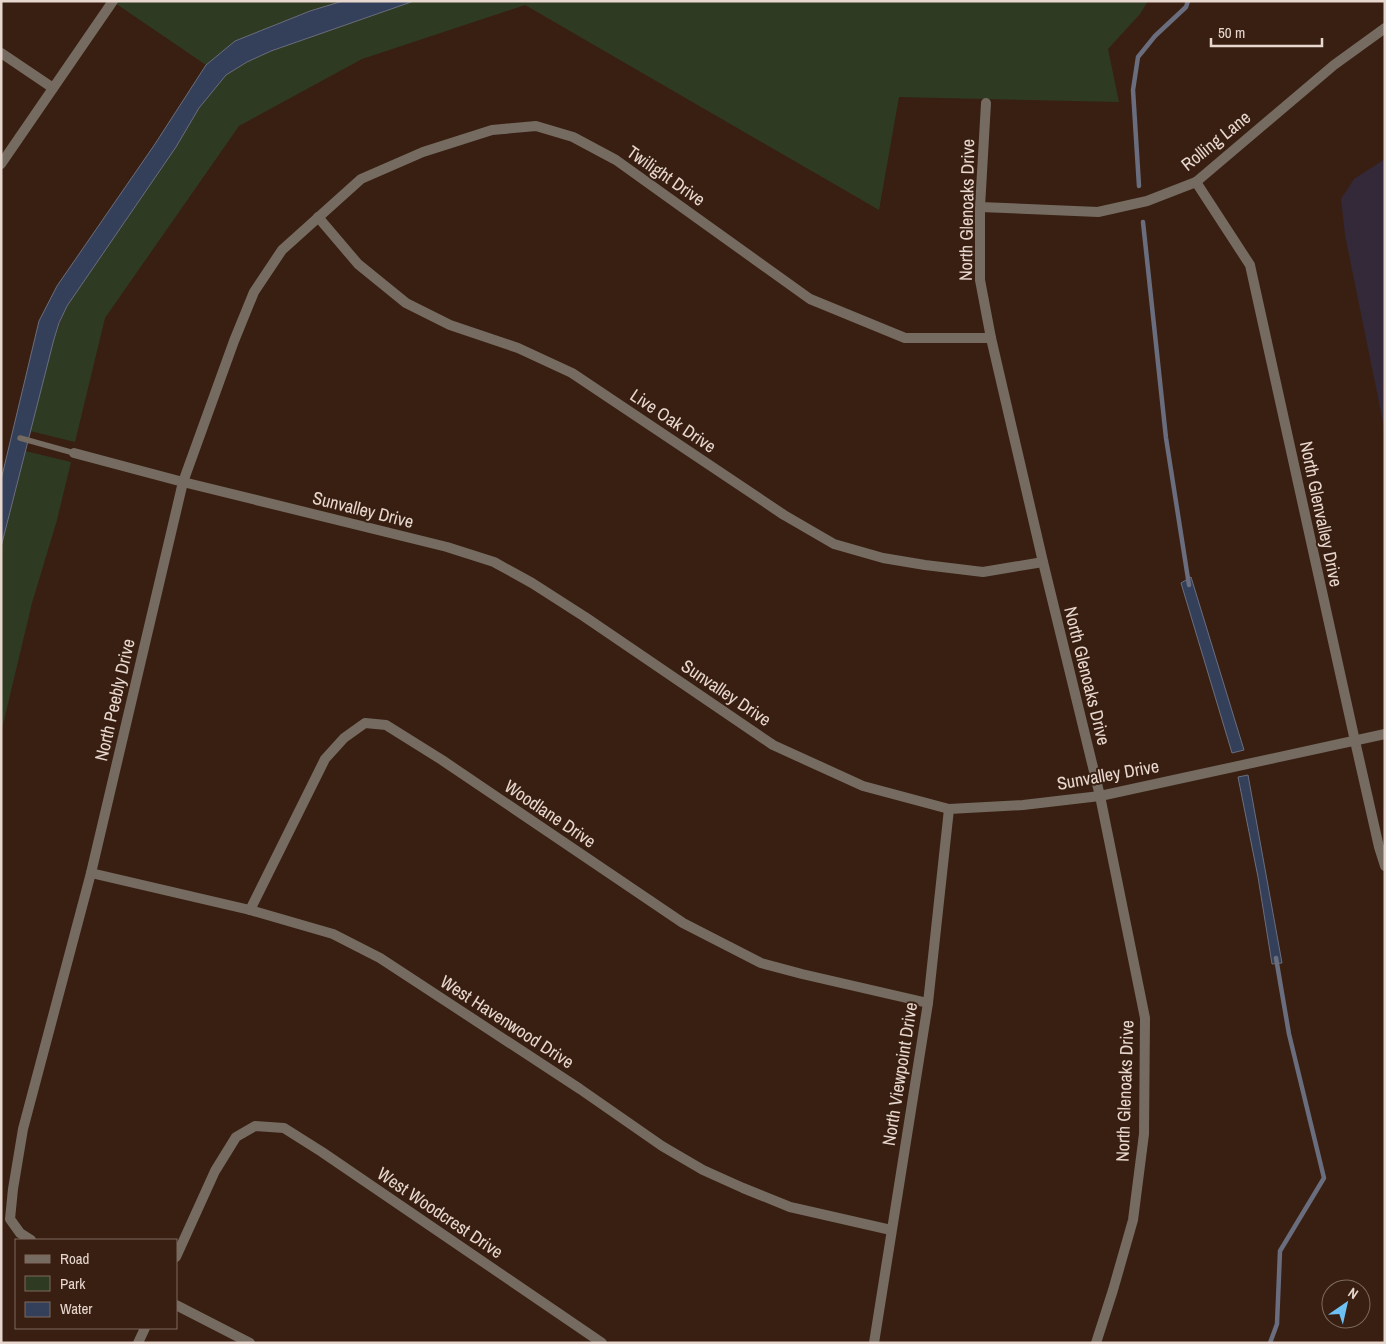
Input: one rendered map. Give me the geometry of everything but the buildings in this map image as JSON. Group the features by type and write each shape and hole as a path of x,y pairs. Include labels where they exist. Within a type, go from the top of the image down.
{"street":[{"path":"1,164 113,1"},
{"name":"Rolling Lane","path":"980,207 1098,212 1147,201 1196,182 1334,65 1385,28"},
{"path":"1,53 53,88"},
{"name":"North Glenoaks Drive","path":"986,103 980,207 980,280 991,338 1043,562 1100,796 1145,1018 1144,1134 1133,1220 1096,1343"},
{"name":"Twilight Drive","path":"318,217 361,179 423,152 492,130 536,126 574,137 616,160 810,299 905,338 991,338"},
{"name":"North Glenvalley Drive","path":"1196,182 1250,264 1355,741 1385,866"},
{"name":"North Peebly Drive","path":"29,1239 20,1234 10,1219 13,1189 24,1130 90,873 183,482 254,292 282,250 318,217"},
{"name":"Live Oak Drive","path":"318,217 358,264 406,303 450,325 518,348 572,373 784,514 834,544 883,558 983,572 1043,562"},
{"name":"Sunvalley Drive","path":"74,453 447,547 494,562 585,617 773,744 862,786 949,809 1023,805 1100,796 1385,734"},
{"name":"Woodlane Drive","path":"250,910 325,758 344,738 365,723 386,725 442,760 683,923 718,941 761,963 928,1003"},
{"name":"North Viewpoint Drive","path":"874,1343 928,1003 949,809"},
{"name":"West Havenwood Drive","path":"90,873 250,910 333,934 380,958 580,1088 662,1146 703,1170 790,1208 891,1230"},
{"name":"West Woodcrest Drive","path":"178,1253 215,1171 236,1137 255,1126 284,1128 602,1343"},
{"path":"178,1306 250,1343"},
{"path":"138,1343 145,1329"}],"lane":[{"path":"20,438 74,453"}],"shaded area":[{"path":"1385,159 1385,432 1345,235 1341,199 1354,179"}],"green space":[{"path":"112,1 343,1 310,11 235,41 206,65"},
{"path":"414,1 1148,1 1140,14 1108,49 1119,102 899,97 879,210 525,5 362,59 239,126 105,318 75,442 30,431 50,352 67,306 176,147 199,108 226,75 247,62 271,51"},
{"path":"25,451 71,462 57,520 32,603 1,733 1,547"}],"water":[{"path":"343,1 414,1 271,51 247,62 226,75 199,108 176,147 67,306 54,339 1,547 1,480 39,321 57,286 155,144 206,65 235,41 310,11"},
{"path":"1191,577 1244,750 1232,753 1181,583"},
{"path":"1248,775 1282,963 1272,964 1258,877 1238,777"}],"waterway":[{"path":"1139,186 1133,90 1138,57 1155,36 1186,7 1188,1"},
{"path":"1143,222 1166,438 1189,585"},
{"path":"1270,1343 1277,1324 1280,1251 1324,1178 1289,1034 1276,958"}]}
